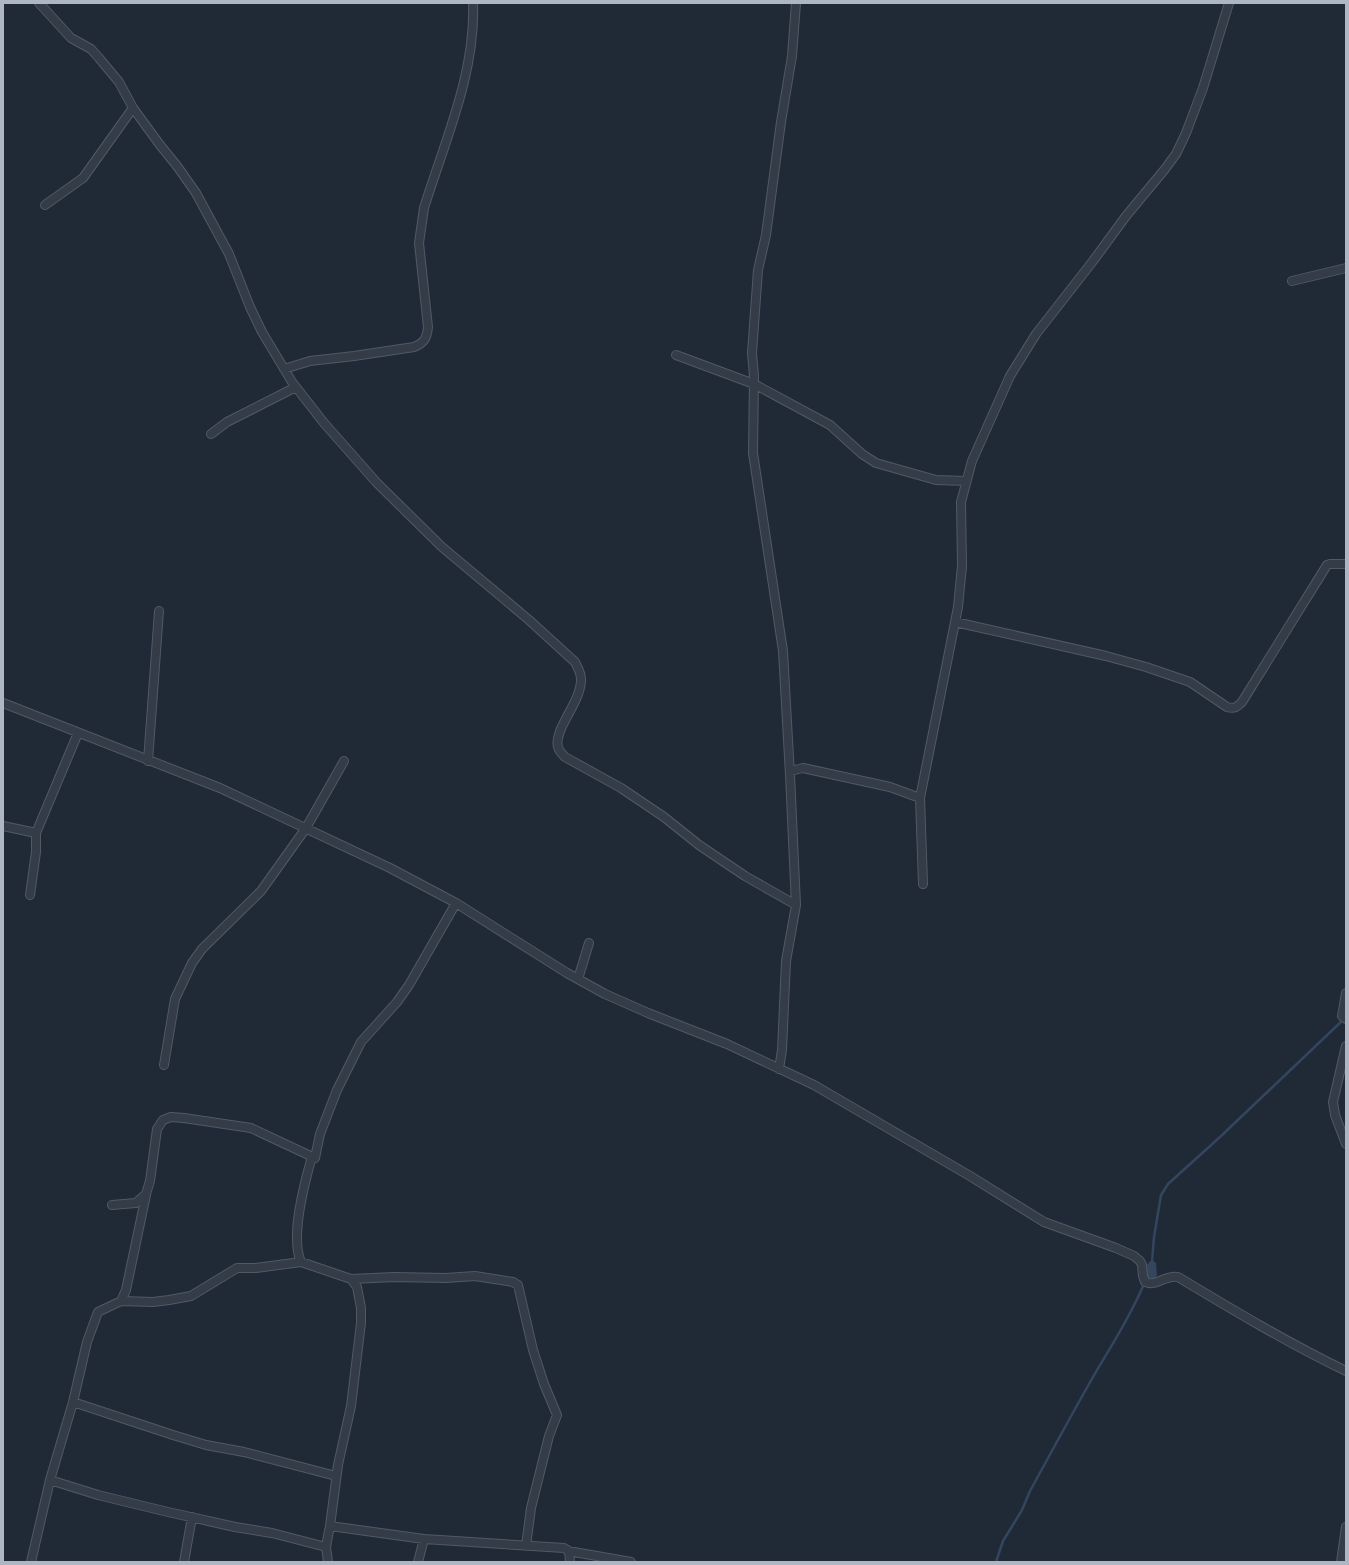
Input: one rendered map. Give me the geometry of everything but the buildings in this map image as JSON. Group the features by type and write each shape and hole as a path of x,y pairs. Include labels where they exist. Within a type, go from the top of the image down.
{"street":[{"path":"39,3 71,38 91,49 119,82 133,108 196,193 229,254 250,307 262,332 296,387 324,423 377,483 442,547 530,620 575,662 580,670 581,686 578,697 558,738 558,748 560,752 565,757 621,788 664,816 699,845 744,876 796,905"},
{"path":"284,369 310,361 414,347 426,338 428,327 419,243 421,224 424,208 466,77 471,49 473,3"},
{"path":"779,1069 782,1050 786,961 796,905 783,651 754,453 754,384 752,353 758,270 766,235 781,122 792,56 796,3"},
{"path":"923,884 920,798 960,594 962,566 961,502 972,460 1010,376 1036,334 1126,216 1176,154 1203,88 1228,3"},
{"path":"45,205 83,178 133,108"},
{"path":"1292,281 1346,268"},
{"path":"676,355 754,384 830,425 862,454 876,463 936,480 966,481"},
{"path":"211,434 228,422 296,387"},
{"path":"955,622 1106,656 1146,667 1190,682 1227,707 1233,709 1242,702 1324,568 1330,564 1346,564"},
{"path":"148,761 159,611"},
{"path":"3,703 220,788 390,868 456,903 578,979 605,994 648,1013 727,1044 814,1085 970,1176 1044,1222 1134,1256 1142,1265 1145,1282 1151,1284 1173,1276 1178,1277 1213,1300 1306,1352 1346,1371"},
{"path":"30,895 36,852 36,833 78,733"},
{"path":"164,1065 175,999 192,963 202,949 261,891 306,828 344,761"},
{"path":"790,775 790,771 803,768 890,787 920,798"},
{"path":"3,826 36,833"},
{"path":"301,1262 297,1250 299,1217 304,1184 311,1160 315,1158 320,1134 337,1090 361,1042 397,1002 409,985 456,903"},
{"path":"578,979 589,943"},
{"path":"1344,1018 1346,993"},
{"path":"1346,1046 1333,1102 1335,1115 1346,1144"},
{"path":"121,1301 126,1290 150,1181 157,1129 163,1120 171,1118 184,1118 251,1128 315,1158"},
{"path":"112,1205 132,1204 140,1200 146,1194"},
{"path":"31,1562 50,1480 73,1402 86,1342 95,1315 101,1309 121,1301 153,1302 191,1296 237,1268 256,1268 301,1262 351,1279 394,1277 446,1278 475,1276 513,1282 518,1285 533,1350 544,1384 557,1415 549,1436 530,1508 526,1546"},
{"path":"328,1562 326,1547 336,1476 351,1406 361,1323 361,1308 358,1287 351,1279"},
{"path":"73,1402 173,1436 244,1452 336,1476"},
{"path":"50,1480 98,1495 235,1527 272,1533 326,1547"},
{"path":"184,1562 192,1517"},
{"path":"330,1526 424,1539 564,1548 567,1549 570,1558"},
{"path":"1340,1562 1346,1527"},
{"path":"418,1562 424,1539"},
{"path":"570,1558 574,1552 631,1562"}],"water":[{"path":"1152,1260 1156,1263 1157,1275 1153,1280 1146,1280 1144,1270"}],"waterway":[{"path":"1152,1262 1154,1237 1161,1195 1168,1184 1220,1137 1344,1019"},
{"path":"996,1562 1003,1541 1022,1510 1030,1491 1063,1430 1128,1317 1144,1284"}]}
